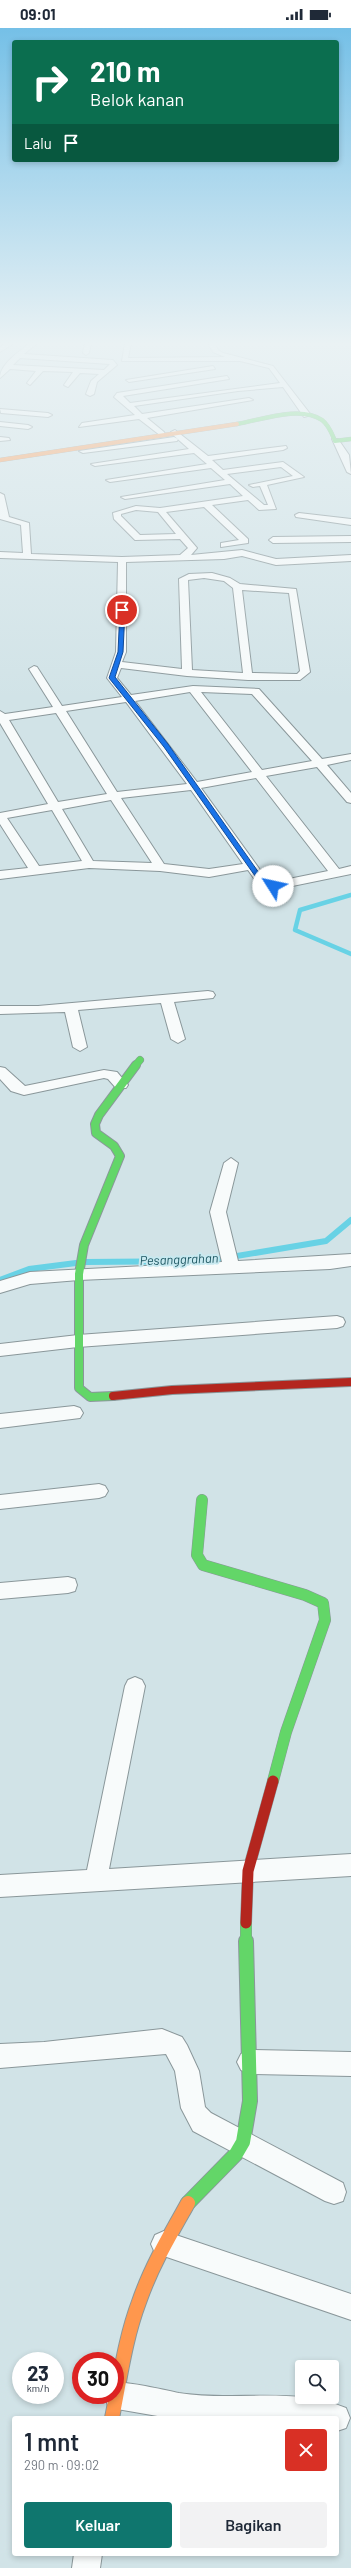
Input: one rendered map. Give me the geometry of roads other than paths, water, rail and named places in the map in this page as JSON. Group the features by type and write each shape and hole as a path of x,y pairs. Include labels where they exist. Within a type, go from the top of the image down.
{"street":[{"path":"93,462 136,508"},
{"path":"95,464 113,462"},
{"path":"209,462 262,508 274,506 263,484"},
{"path":"347,462 351,472"},
{"path":"222,472 283,464 300,477 239,487"},
{"path":"118,488 214,465"},
{"path":"118,488 232,481"},
{"path":"0,495 3,518 25,522 27,555"},
{"path":"182,536 137,538 116,515 120,511 136,508 160,510 251,497"},
{"path":"206,504 245,541 214,546"},
{"path":"160,510 182,536 196,548 182,558"},
{"path":"299,516 320,516 351,522"},
{"path":"273,540 351,539"},
{"path":"0,555 122,560 224,556 237,553 276,562 351,558"},
{"path":"122,560 121,641 114,669 129,696 262,881 273,886 351,870"},
{"path":"187,673 182,580 188,577 215,577 233,582 237,587 248,677"},
{"path":"114,669 248,677 300,677 305,672 293,591 237,587"},
{"path":"34,669 160,867"},
{"path":"193,688 336,874"},
{"path":"89,864 56,806 1,716 59,709 129,696 193,688 255,691 351,800"},
{"path":"36,870 16,837 0,816 114,796 195,786 351,757"},
{"path":"0,840 16,837"},
{"path":"0,875 89,864 160,867 209,873 251,866"},
{"path":"0,1010 71,1007 166,997 208,995"},
{"path":"166,997 178,1039"},
{"path":"71,1007 80,1047"},
{"path":"140,1060 99,1115 95,1124 96,1133 114,1146 120,1156 84,1246 80,1271 78,1341 79,1388 84,1394 92,1398 172,1390 351,1382"},
{"path":"0,1071 16,1088 24,1091 104,1074 112,1076 121,1085"},
{"path":"230,1163 218,1212 230,1264"},
{"path":"0,1287 30,1278 80,1271 230,1264 330,1263 351,1260"},
{"path":"0,1350 78,1341 338,1322"},
{"path":"0,1421 74,1413"},
{"path":"0,1502 99,1491"},
{"path":"202,1500 197,1555 203,1565 305,1594 323,1603 326,1620 286,1732 248,1871 245,1950 249,2062 249,2116 243,2142 236,2154 190,2200 164,2244 145,2285 134,2317 115,2407 202,2410 252,2408 297,2411 326,2416"},
{"path":"0,1591 68,1585"},
{"path":"96,1880 135,1686"},
{"path":"0,1886 351,1866"},
{"path":"0,2056 44,2054 162,2041 174,2045 184,2060 196,2116 202,2122 243,2142 334,2192"},
{"path":"249,2062 351,2064"},
{"path":"164,2244 351,2307"},
{"path":"339,2418 351,2421"},
{"path":"86,2568 88,2556"}],"waterway":[{"name":"Pesanggrahan","path":"351,895 300,910 295,930 351,954"},
{"name":"Pesanggrahan","path":"85,1262 207,1261 326,1241 351,1220"},
{"name":"Pesanggrahan","path":"0,1280 29,1269 76,1263"}]}
